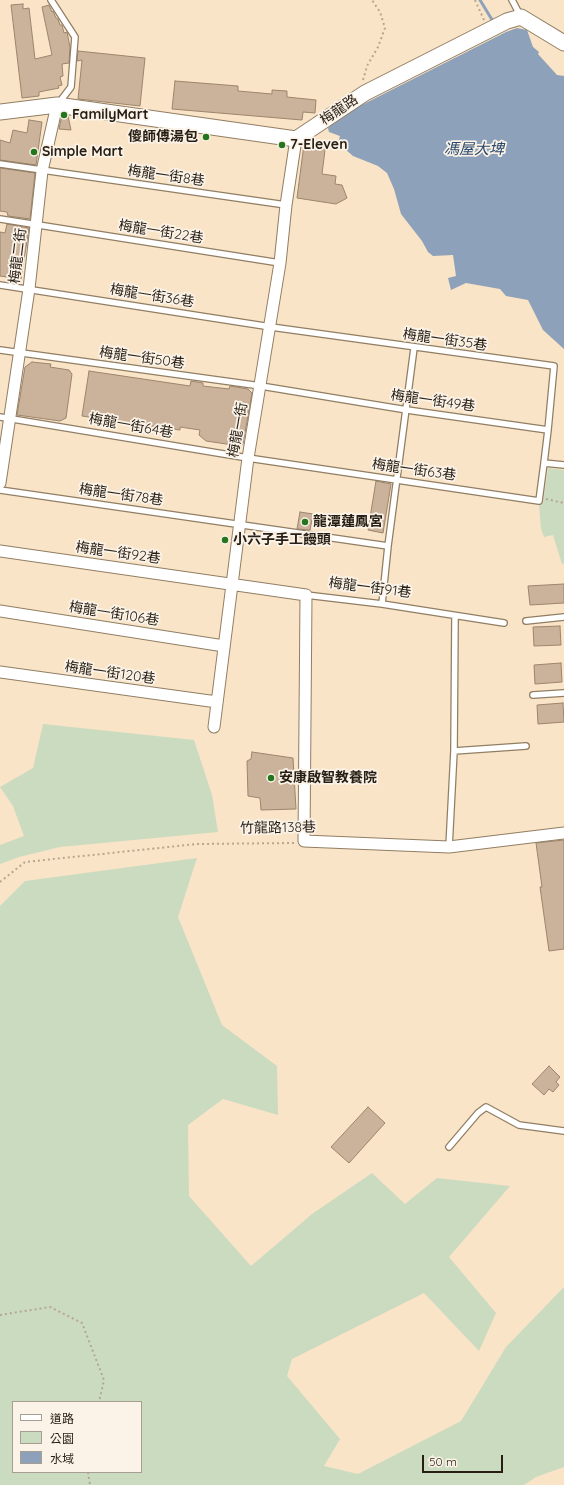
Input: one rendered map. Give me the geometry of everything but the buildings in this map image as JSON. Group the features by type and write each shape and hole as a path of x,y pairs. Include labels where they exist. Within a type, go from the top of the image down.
{"street":[{"path":"521,17 564,43"},
{"name":"梅龍路","path":"296,139 365,93 507,21 521,17"},
{"path":"0,112 57,105 296,139"},
{"name":"梅龍二街","path":"0,483 5,417 19,353 29,289 42,171 57,105"},
{"name":"梅龍一街","path":"214,728 248,458 271,327 286,205 296,139"},
{"name":"梅龍一街92巷","path":"0,551 231,584"},
{"name":"梅龍一街91巷","path":"231,584 306,595"},
{"path":"304,841 306,595"},
{"name":"梅龍一街106巷","path":"0,611 224,646"},
{"name":"梅龍一街120巷","path":"0,672 217,702"},
{"name":"竹龍路138巷","path":"304,841 450,847 564,832"}],"lane":[{"path":"51,0 75,37 71,87 57,105"},
{"path":"512,0 521,17"},
{"name":"梅龍一街8巷","path":"0,164 286,205"},
{"name":"梅龍一街22巷","path":"0,219 280,263"},
{"name":"梅龍一街36巷","path":"0,285 271,327"},
{"name":"梅龍一街35巷","path":"271,327 414,348 554,366 548,430"},
{"path":"382,604 388,546 398,480 414,348"},
{"name":"梅龍一街50巷","path":"0,350 261,386"},
{"name":"梅龍一街49巷","path":"261,386 407,410 548,430"},
{"name":"梅龍一街64巷","path":"5,417 248,458"},
{"path":"539,497 548,430"},
{"name":"梅龍一街63巷","path":"248,458 539,501 539,497"},
{"path":"544,463 564,465"},
{"name":"梅龍一街78巷","path":"0,490 388,546"},
{"name":"梅龍一街91巷","path":"306,595 382,604 504,623"},
{"path":"450,847 454,751 455,616"},
{"path":"526,621 564,617"},
{"path":"532,695 564,693"},
{"path":"454,751 526,746"},
{"path":"449,1147 478,1113 486,1107 519,1125 564,1131"}],"path":[{"path":"365,93 363,82 367,66 378,47 385,28 380,12 372,0"},
{"path":"475,0 489,30"},
{"path":"539,497 564,504"},
{"name":"竹龍路138巷","path":"0,882 25,862 197,844 304,841"},
{"path":"0,1315 50,1307 82,1323 104,1380 99,1401"},
{"path":"88,1473 90,1485"}],"green space":[{"path":"548,468 564,470 564,563 562,564 553,535 544,537 541,529 539,505 543,503"},
{"path":"43,724 194,740 212,795 218,832 60,847 19,857 0,864 0,845 24,836 13,806 0,787 33,768"},
{"path":"197,858 178,917 222,1025 277,1066 278,1115 223,1099 188,1125 189,1196 251,1266 312,1214 372,1173 405,1204 437,1178 510,1186 449,1257 496,1313 479,1351 424,1293 292,1359 287,1376 340,1439 324,1466 358,1474 461,1421 506,1347 564,1287 564,1467 536,1477 524,1485 0,1485 0,906 25,881"}],"water":[{"name":"馮屋大埤","path":"517,28 527,30 533,47 539,52 538,54 557,75 564,76 564,349 543,330 528,300 506,296 500,289 466,283 451,290 448,278 456,276 453,255 433,256 428,252 422,241 401,214 394,189 387,173 378,166 353,156 338,143 340,136 329,132 328,128 340,116 506,32"}],"waterway":[{"path":"480,0 494,23"}],"place":[{"name":"FamilyMart","path":"64,115"},
{"name":"傻師傅湯包","path":"206,137"},
{"name":"7-Eleven","path":"282,145"},
{"name":"Simple Mart","path":"34,152"},
{"name":"龍潭蓮鳳宮","path":"305,522"},
{"name":"小六子手工饅頭","path":"225,540"},
{"name":"安康啟智教養院","path":"271,778"}]}
